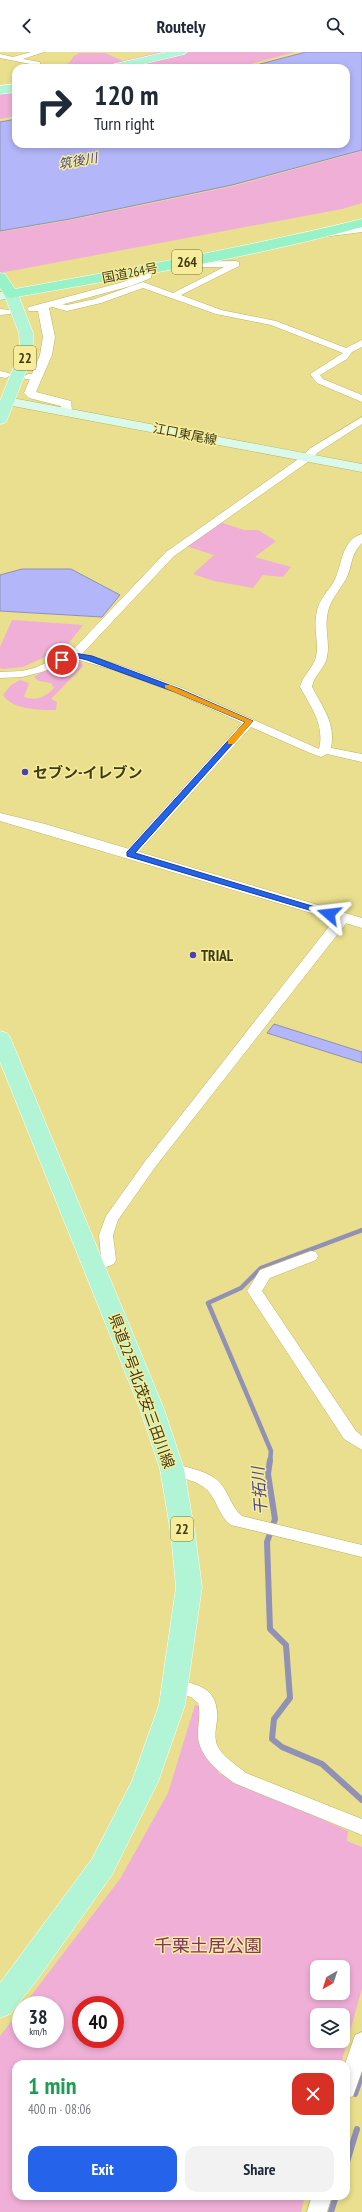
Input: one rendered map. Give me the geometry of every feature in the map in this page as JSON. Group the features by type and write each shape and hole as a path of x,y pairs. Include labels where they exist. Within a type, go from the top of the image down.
{"highway":[{"name":"国道264号","path":"6,295 179,264 362,223"},
{"path":"0,277 6,295"}],"main road":[{"path":"128,64 181,52"},
{"path":"0,90 12,88"},
{"name":"22","path":"0,420 27,351 26,333 6,295"},
{"name":"江口東尾線","path":"7,400 362,468"},
{"name":"県道22号北茂安三田川線","path":"0,1037 152,1409 172,1469 183,1534 189,1587 172,1705 145,1782 102,1867 27,1971 0,2005"}],"street":[{"path":"12,59 40,52"},
{"path":"0,56 37,64"},
{"path":"318,234 362,229"},
{"path":"173,296 236,264 179,264"},
{"path":"41,307 127,284 147,276 147,270"},
{"path":"41,307 67,308 98,301 143,285 220,312 273,323 347,351"},
{"path":"41,307 49,337 46,355 32,377 31,395 67,404 66,411"},
{"path":"362,343 347,351 348,353 344,357 315,374 320,381 362,398"},
{"path":"0,675 22,674 38,670 74,655 112,617 140,584 170,554 308,457 313,451 362,420"},
{"path":"326,750 328,734 323,719 306,687 308,678 321,660 323,651 321,618 325,600 341,578 349,550 362,537"},
{"path":"74,655 131,672 250,721 314,751 321,753 326,750 362,758"},
{"path":"130,854 250,721"},
{"path":"0,817 40,827 362,924"},
{"path":"94,1267 109,1260 106,1235 111,1219 151,1163 343,918"},
{"path":"311,1256 265,1274 254,1291 350,1435 362,1444"},
{"path":"172,1469 208,1483 215,1489 228,1514 237,1521 362,1551"},
{"path":"174,1686 202,1695 208,1703 207,1739 215,1757 240,1778 362,1827"},
{"path":"350,2078 362,2041"},
{"path":"317,2212 321,2200"}],"green space":[{"path":"159,52 173,52 125,64 68,64 74,56 80,53 105,53 123,61"},
{"path":"190,52 295,52 251,64 137,64"},
{"path":"12,93 12,117 0,119 0,94"},
{"path":"362,151 362,203 342,209 0,273 0,232 71,220 234,186"},
{"path":"220,522 244,530 258,530 276,541 255,557 291,567 283,577 263,575 253,588 214,581 193,574 214,555 186,546"},
{"path":"12,620 83,625 65,648 23,667 3,669 0,668 0,647"},
{"path":"81,662 83,666 51,699 57,702 56,710 27,708 13,704 3,695 11,685 20,680 29,683 24,697 33,699 40,698 54,688 51,683 39,681 34,677 56,666"},
{"name":"千栗土居公園","path":"195,1705 203,1708 203,1739 219,1773 348,1831 347,1841 362,1847 362,1988 350,2031 350,2008 310,2008 310,2048 345,2048 342,2060 12,2060 12,2200 304,2200 301,2212 0,2212 0,2036 12,2021 12,2048 64,2048 64,1996 31,1996 120,1879 168,1793"}],"water":[{"name":"筑後川","path":"306,52 362,52 362,150 232,185 70,219 0,231 0,122 12,120 12,148 350,148 350,64 260,64"},
{"path":"22,569 71,569 120,595 102,617 0,611 0,575"},
{"path":"274,1024 362,1052 362,1063 267,1033"}],"waterway":[{"name":"干拓川","path":"270,1461 271,1451 208,1303 241,1288 261,1268 362,1230"},
{"name":"干拓川","path":"270,1460 268,1474 275,1519 267,1542 270,1629 286,1645 290,1698 274,1719 272,1739 282,1747 322,1764 362,1800"},
{"path":"355,2094 362,2074"},
{"path":"350,2152 357,2129"},
{"path":"331,2212 335,2200"}],"slow traffic":[{"path":"167,686 250,721 231,742"}],"place":[{"name":"セブン-イレブン","path":"25,772"},
{"name":"TRIAL","path":"193,955"}],"route":[{"path":"62,660 74,655 89,658 178,690 250,721 130,854 329,914"}]}
